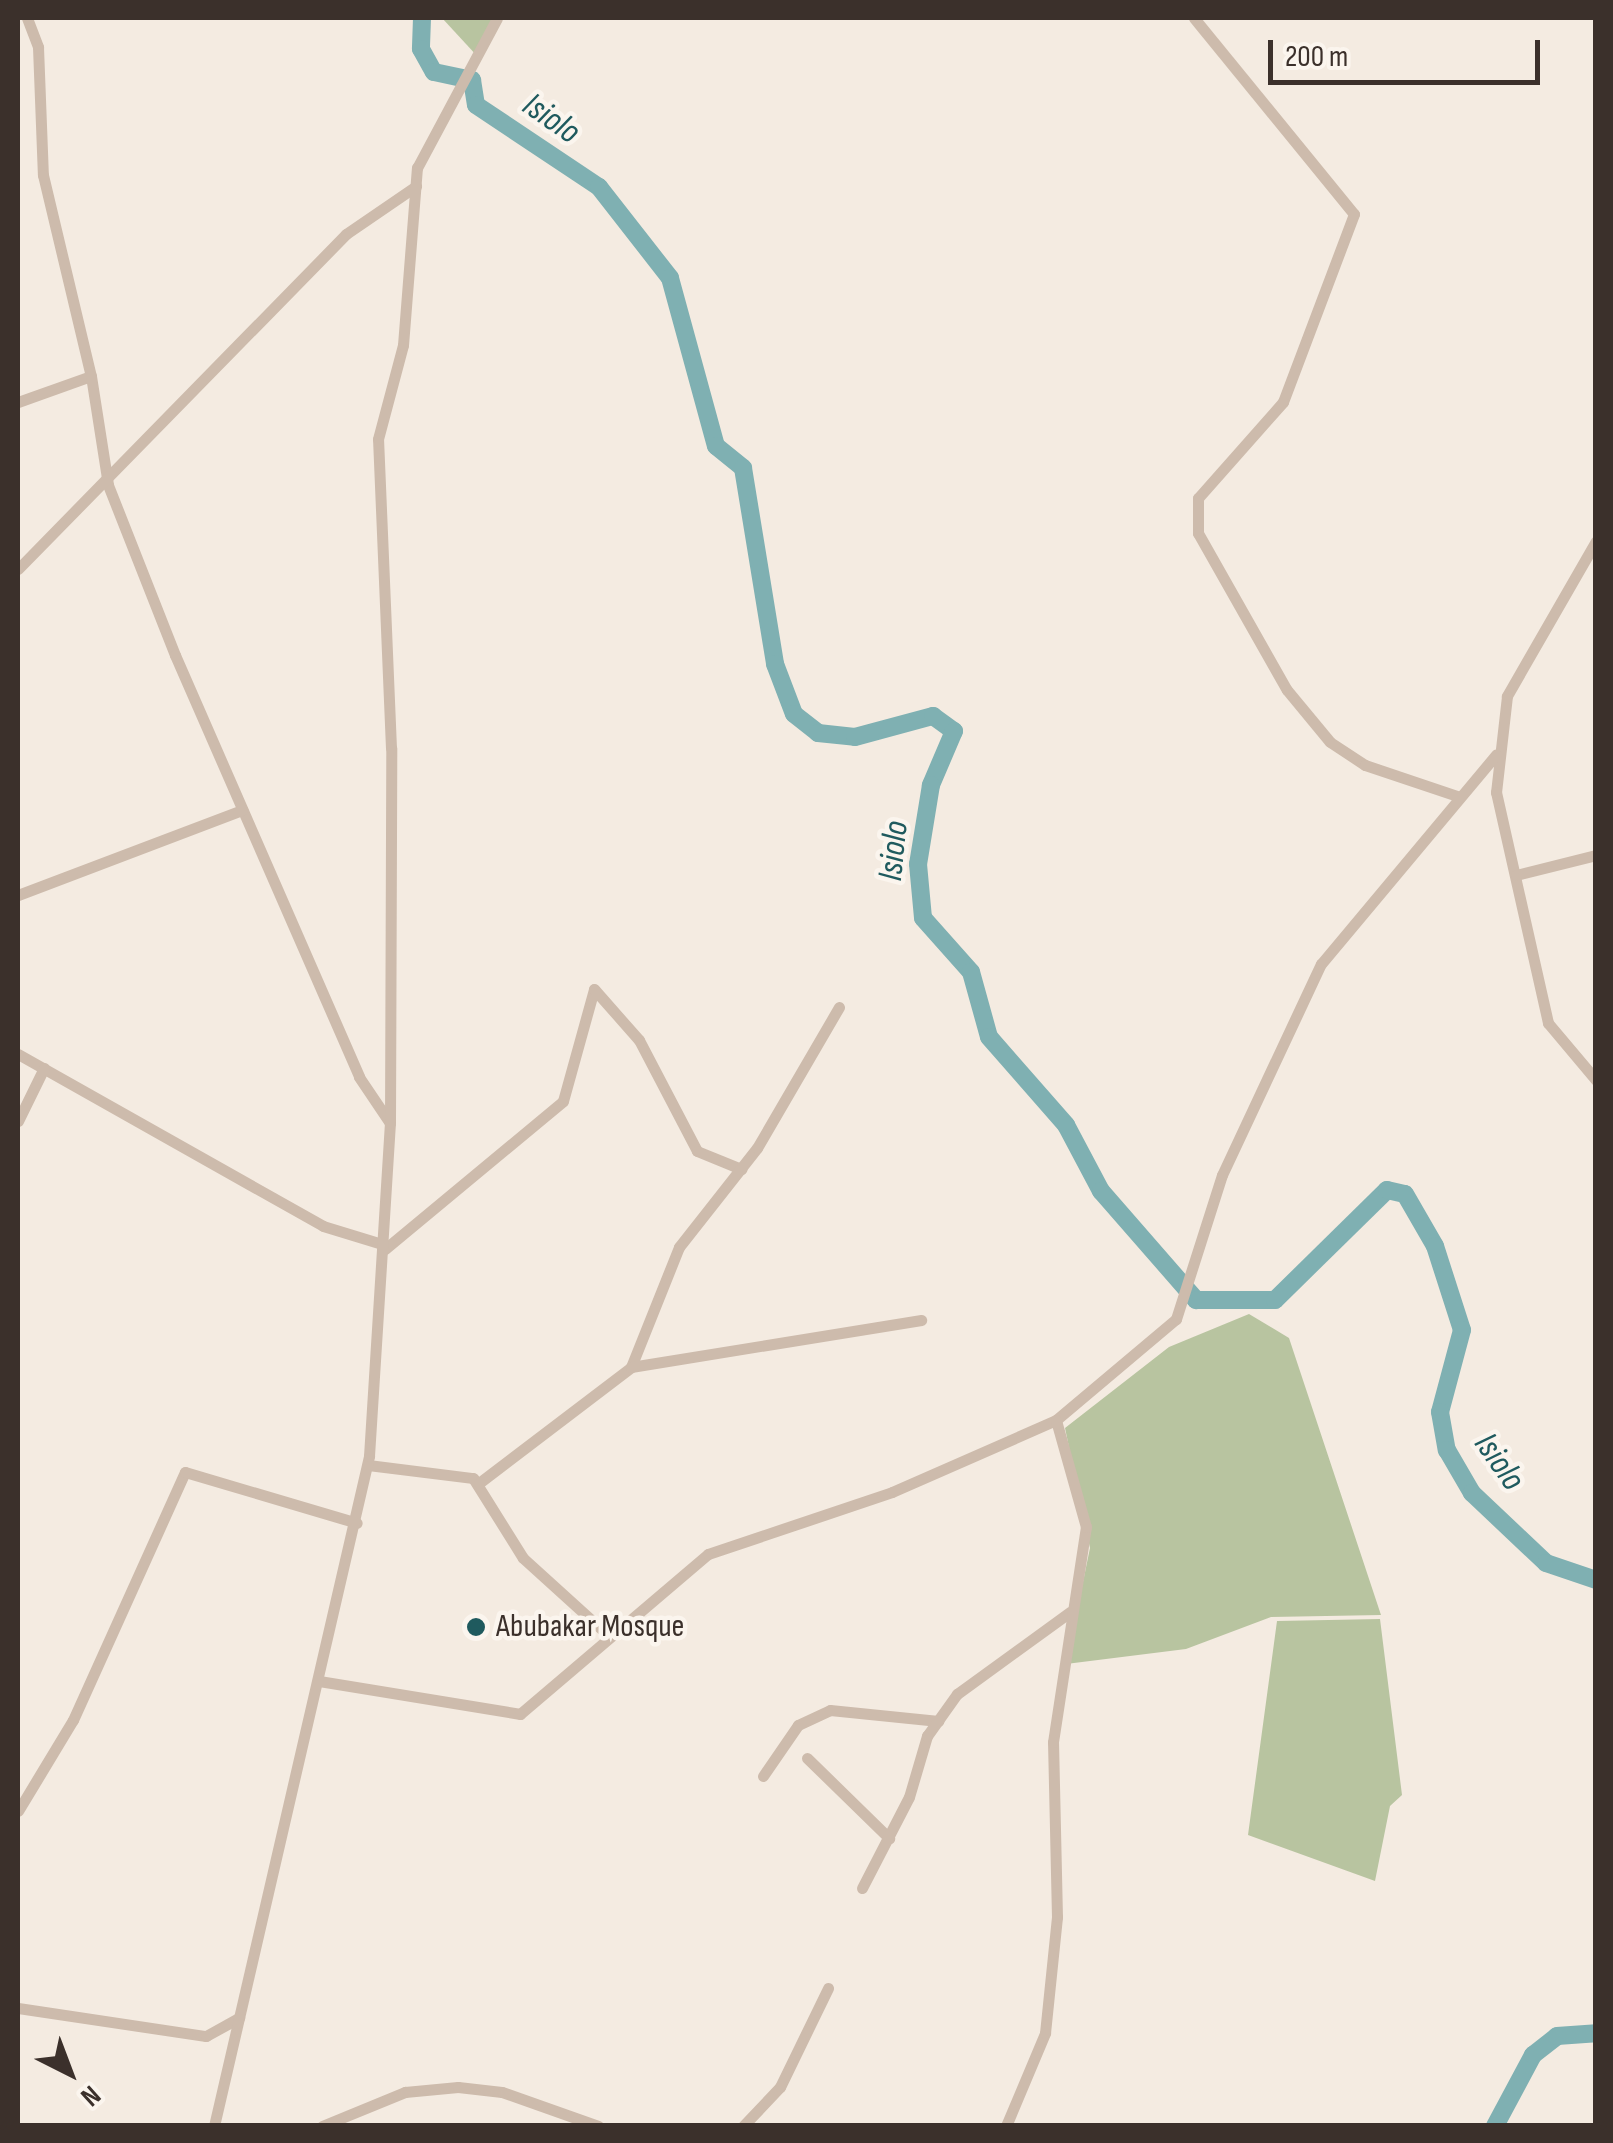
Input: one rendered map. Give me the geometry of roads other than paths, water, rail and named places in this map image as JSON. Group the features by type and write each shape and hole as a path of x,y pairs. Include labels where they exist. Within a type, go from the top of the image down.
{"street":[{"path":"27,18 38,47 44,175 91,376 108,485 242,810 359,1077 390,1123"},
{"path":"214,2126 368,1465 390,1123 391,748 377,460 403,345 416,186 423,150 498,18"},
{"path":"1194,18 1354,214 1283,402 1198,498 1198,533 1319,731 1365,764 1460,797"},
{"path":"18,569 108,485 299,280 416,186"},
{"path":"18,402 91,376"},
{"path":"319,1680 507,1717 529,1708 608,1635 737,1540 892,1492 1056,1420 1176,1320 1222,1174 1301,1000 1337,940 1496,755 1524,657 1596,541"},
{"path":"1496,755 1516,875 1548,1023 1596,1080"},
{"path":"18,895 242,810"},
{"path":"1516,875 1596,855"},
{"path":"385,1247 562,1101 594,989 639,1040 697,1151 741,1169"},
{"path":"631,1367 680,1247 741,1169 839,1007"},
{"path":"18,1054 323,1226 385,1247"},
{"path":"18,1120 44,1068"},
{"path":"479,1483 631,1367 922,1320"},
{"path":"1006,2126 1045,2033 1057,1918 1050,1785 1070,1612 1086,1527 1056,1420"},
{"path":"368,1465 440,1466 479,1483 524,1558 608,1635"},
{"path":"18,1811 73,1720 185,1472 357,1523"},
{"path":"862,1888 890,1838 938,1721 957,1694 1070,1612"},
{"path":"763,1776 798,1725 830,1710 938,1721"},
{"path":"807,1758 890,1838"},
{"path":"743,2126 780,2087 828,1988"},
{"path":"18,2008 206,2036 240,2018"},
{"path":"322,2126 405,2092 458,2087 502,2092 598,2126"}],"waterway":[{"name":"Isiolo","path":"422,18 421,49 434,72 472,80 476,105 599,187 670,278 716,446 743,468 775,664 794,714 818,733 855,737 933,716 954,731 931,785 918,864 923,918 971,972 989,1037 1066,1125 1101,1191 1196,1300 1275,1300 1387,1190 1405,1194 1435,1246 1462,1330 1440,1412 1447,1450 1472,1493 1546,1563 1596,1580"},
{"name":"Isiolo","path":"1495,2126 1533,2055 1557,2036 1596,2033"}],"place":[{"name":"Abubakar Mosque","path":"476,1627"}]}
